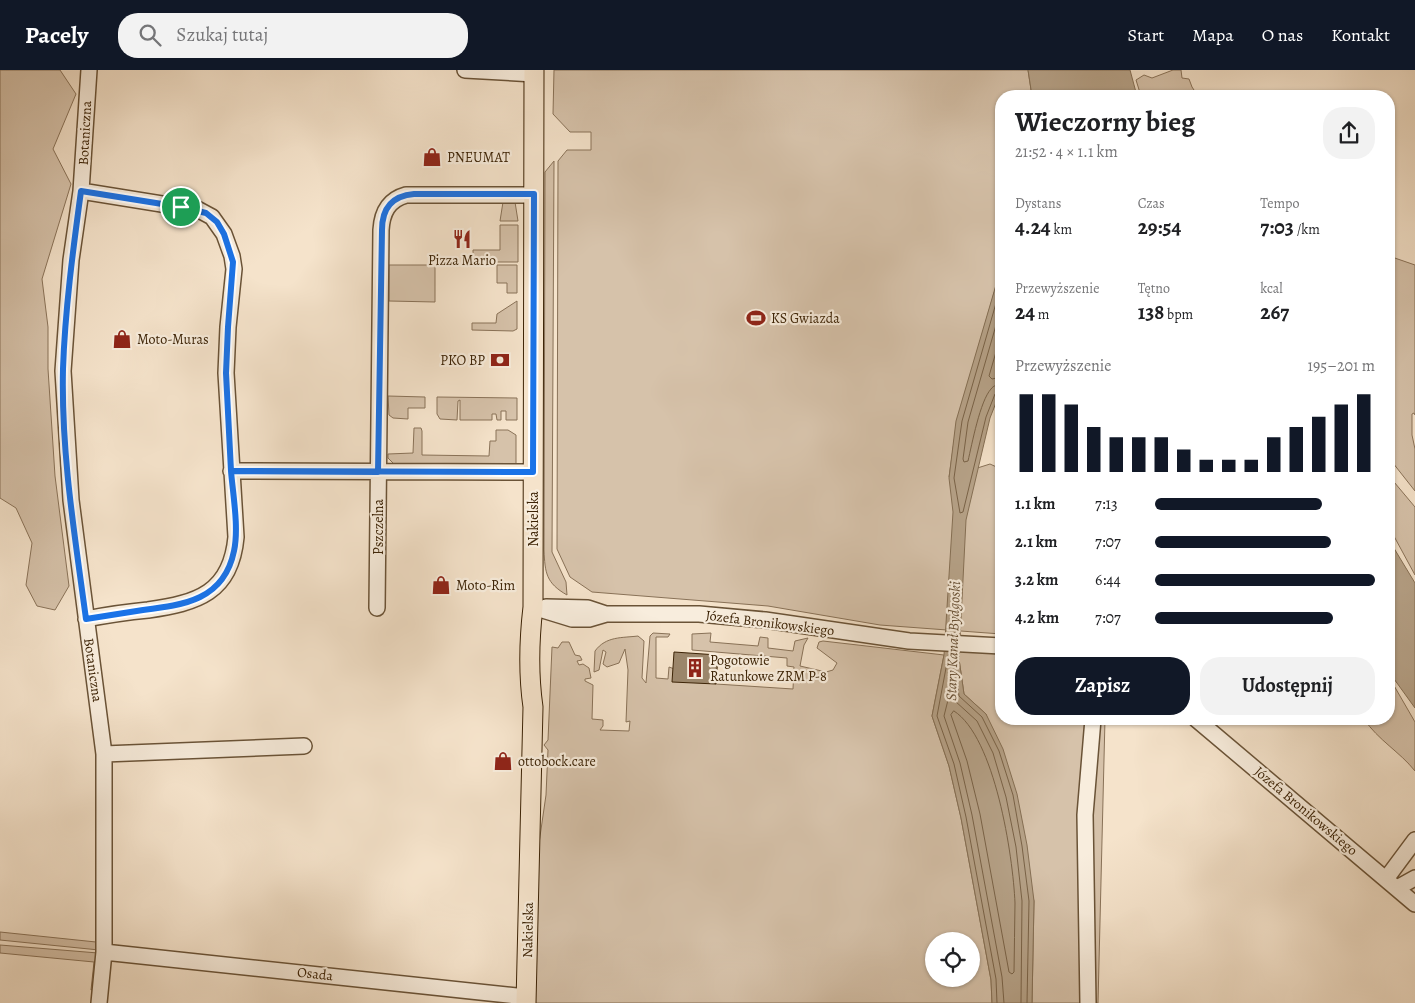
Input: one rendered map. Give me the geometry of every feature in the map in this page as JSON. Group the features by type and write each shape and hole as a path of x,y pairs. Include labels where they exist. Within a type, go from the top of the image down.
{"main road":[{"name":"Nakielska","path":"526,1000 533,707 540,684 541,643 534,607 534,72"}],"street":[{"name":"Botaniczna","path":"89,70 81,191 71,260 63,371 70,500 104,754 104,952 99,1003"},
{"path":"465,70 534,72"},
{"path":"81,191 199,210 212,217 221,228 230,248 234,269 228,327 226,373 236,537 234,551 225,574 213,589 194,601 177,606 86,619"},
{"name":"Pszczelna","path":"377,608 383,219 389,204 400,196 414,194 534,194"},
{"path":"231,471 533,472"},
{"name":"Józefa Bronikowskiego","path":"534,607 572,619 590,619 606,614 699,614 766,620 888,639 995,646"},
{"path":"1088,1003 1085,815 1092,725"},
{"name":"Józefa Bronikowskiego","path":"1203,725 1415,904"},
{"path":"104,754 304,746"},
{"path":"1392,884 1415,840"},
{"path":"1392,884 1415,878"},
{"name":"Osada","path":"104,952 526,1000"}],"shaded area":[{"path":"0,70 60,70 76,94 53,149 71,184 42,279 48,327 48,369 55,476 69,586 55,610 37,606 26,585 32,543 16,508 0,498"},
{"name":"KS Gwiazda","path":"554,70 1028,70 1031,90 995,90 995,290 957,421 949,477 990,464 995,466 995,634 880,625 768,606 592,592 570,577 557,549 558,161 567,150 591,150 591,132 570,132 553,114"},
{"path":"1173,70 1181,70 1182,78 1189,79 1194,90 1139,90 1136,80 1144,75 1152,78"},
{"path":"554,161 552,552 566,582 567,595 560,591 548,577 544,550 545,172"},
{"path":"503,202 515,202 518,221 500,221"},
{"path":"500,225 518,225 518,262 473,262 473,250 500,250"},
{"path":"1395,258 1415,265 1415,415 1414,413 1412,414 1412,435 1415,449 1415,491 1395,466"},
{"path":"389,265 435,265 435,302 389,301"},
{"path":"497,265 517,265 517,293 507,293 507,283 497,283"},
{"path":"517,301 517,329 513,331 472,330 472,323 496,323 497,314"},
{"path":"388,396 425,397 425,408 408,408 408,419 393,418 389,415"},
{"path":"437,397 517,398 517,420 506,420 506,411 501,411 501,420 497,420 496,414 492,414 492,420 460,420 460,400 458,401 457,420 440,419 437,414"},
{"path":"414,428 421,428 422,431 422,455 489,456 490,441 496,441 496,430 508,430 516,435 516,464 394,464 388,458 388,454 413,453"},
{"path":"1395,483 1415,507 1415,575 1395,538"},
{"path":"653,633 670,634 668,637 656,637 656,678 668,679 669,667 716,684 793,689 794,667 787,666 787,658 692,650 692,634 711,633 710,642 758,646 760,637 768,638 768,648 793,651 795,641 808,638 804,645 800,666 826,672 833,670 837,663 817,648 819,642 823,641 944,655 932,716 949,766 961,818 991,980 992,1003 535,1003 536,864 546,795 548,750 544,745 548,740 552,647 558,648 562,642 569,642 575,655 580,656 582,660 577,661 579,665 583,664 589,668 591,678 585,679 585,681 593,685 592,719 603,720 603,726 600,730 629,731 630,721 626,722 628,670 625,649 619,663 607,667 603,664 606,652 603,650 599,670 594,672 595,651 599,646 609,640 638,636 644,641 642,678 646,683 650,636"},
{"path":"960,644 995,646 995,725 1105,725 1098,1003 1032,1003 1034,901 986,714 964,694 959,659"},
{"path":"1395,687 1415,722 1415,771 1376,733 1370,726 1395,725"},
{"path":"0,932 96,942 96,936 99,936 99,950 0,940"},
{"path":"0,945 98,953 95,988 91,990 94,962 0,953"}],"water":[{"path":"1028,70 1130,70 1135,90 1031,90"},
{"name":"Stary Kanał Bydgoski","path":"995,288 995,405 990,418 966,520 959,659 964,694 986,714 1003,749 1017,794 1027,845 1034,901 1032,1003 992,1003 991,980 961,818 949,766 932,716 944,655 953,512 949,478 956,421"},
{"path":"1395,550 1415,583 1415,708 1395,680"}],"building":[{"name":"Pogotowie Ratunkowe ZRM P-8","path":"674,652 718,655 716,684 672,682"}],"place":[{"name":"PNEUMAT","path":"432,157"},
{"name":"Pizza Mario","path":"462,239"},
{"name":"KS Gwiazda","path":"756,318"},
{"name":"Moto-Muras","path":"122,339"},
{"name":"PKO BP","path":"500,360"},
{"name":"Moto-Rim","path":"441,585"},
{"name":"Pogotowie Ratunkowe ZRM P-8","path":"695,668"},
{"name":"ottobock.care","path":"503,761"}],"route":[{"path":"181,207 81,191 71,260 63,371 70,500 86,619 177,606 200,598 220,582 230,564 236,537 231,471 378,472 533,472 534,194 414,194 400,196 389,204 385,211 382,224 378,472 304,472 231,471 226,373 233,262 230,248 217,222 199,210 181,207"}]}
